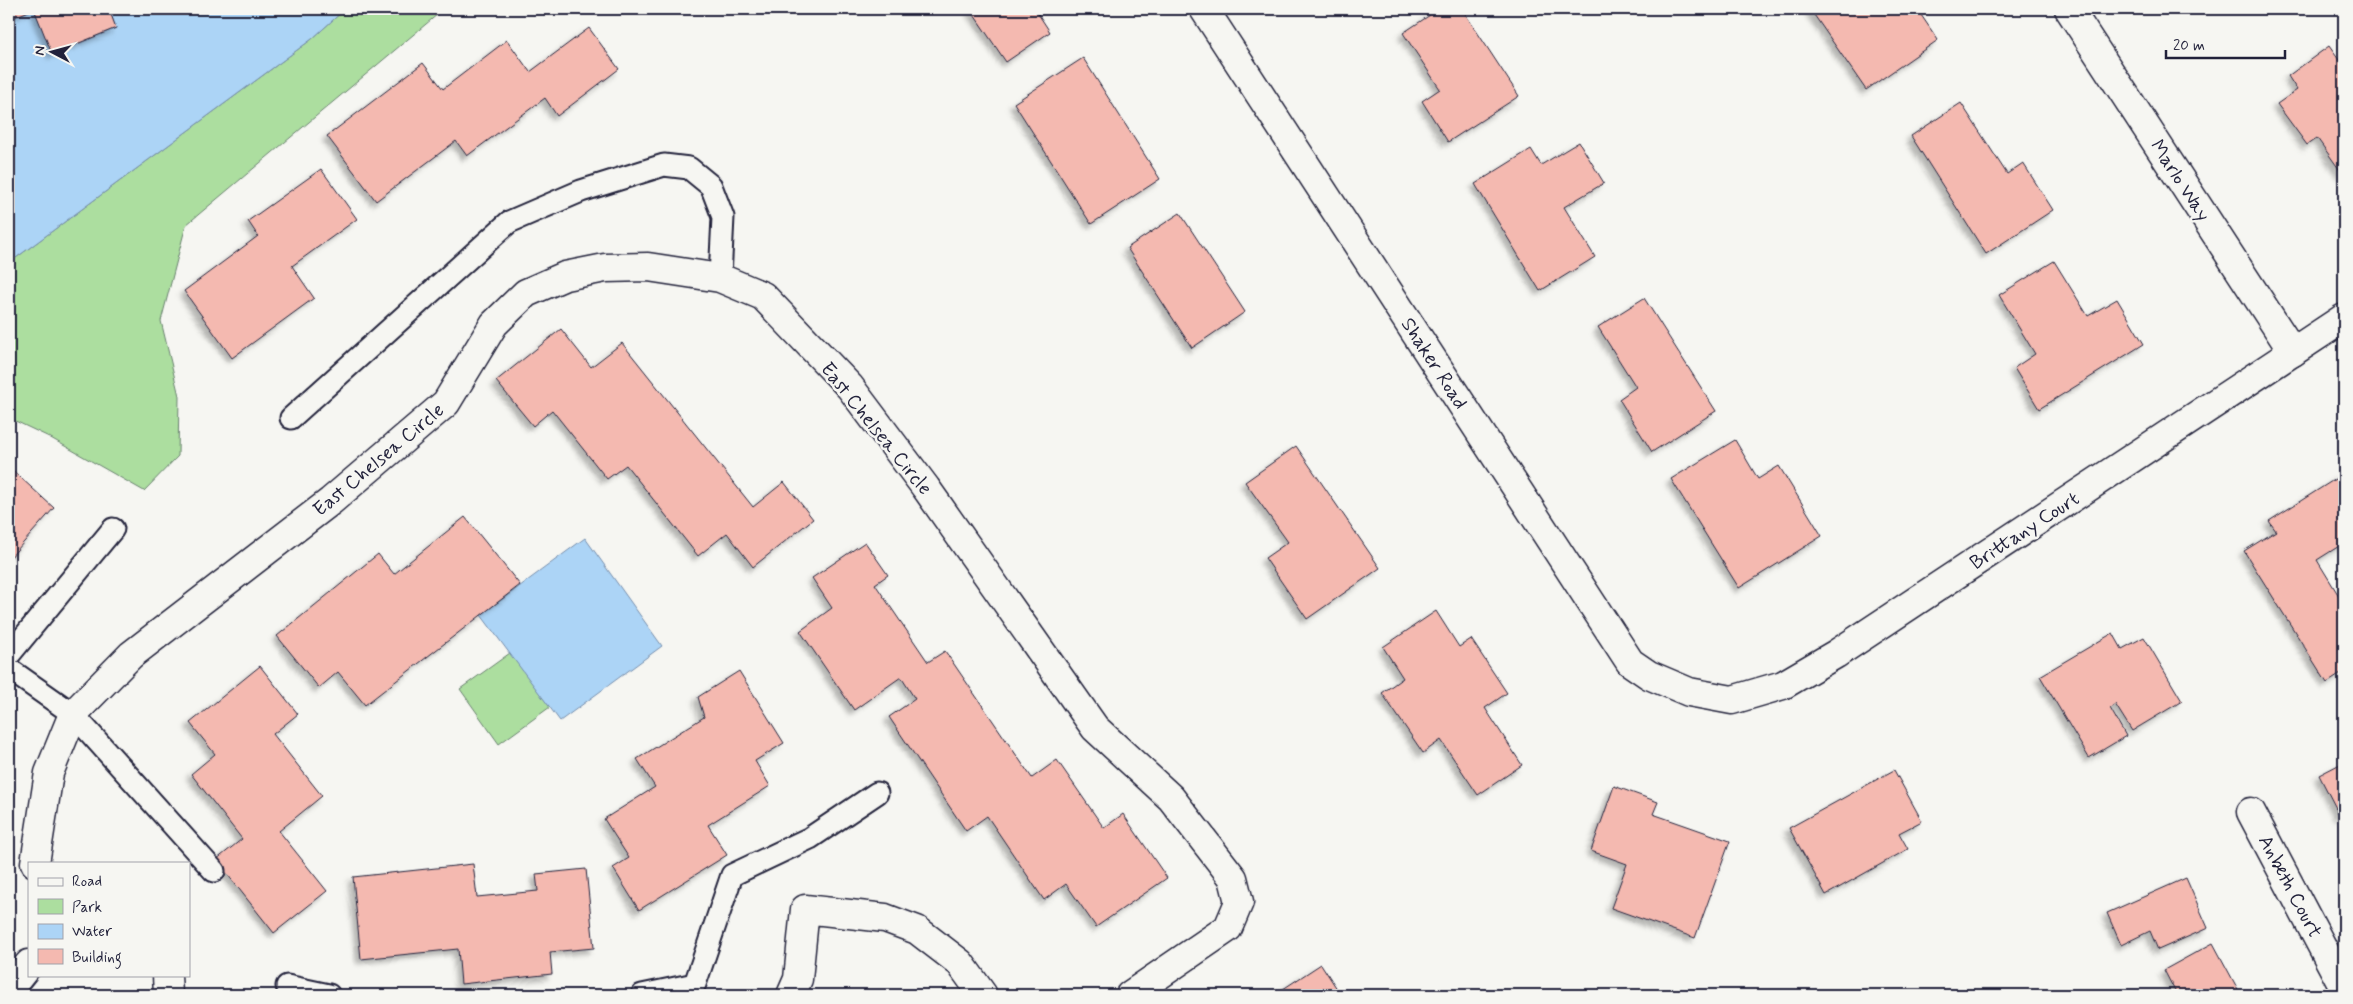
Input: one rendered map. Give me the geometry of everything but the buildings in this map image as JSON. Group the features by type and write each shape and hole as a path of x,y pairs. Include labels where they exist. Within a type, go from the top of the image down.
{"street":[{"name":"Shaker Road","path":"1204,9 1630,662 1649,675 1689,692"},
{"name":"Marlo Way","path":"2069,9 2293,352"},
{"name":"East Chelsea Circle","path":"35,862 49,773 73,714 131,656 331,501 446,403 494,324 526,293 565,276 605,268 648,266 720,278 763,296 850,387 926,488 1095,728 1171,798 1233,878 1239,902 1228,928 1130,995"},
{"name":"Brittany Court","path":"1689,692 1732,700 1783,685 1836,654 2344,318"},
{"name":"Anbeth Court","path":"2251,812 2344,988"},
{"path":"792,995 798,979 805,909 886,918 917,930 960,963 983,995"},
{"path":"9,989 28,965"},
{"path":"167,976 168,995"}],"lane":[{"path":"291,418 509,222 581,190 664,165 689,168 711,186 723,217 720,278"},
{"path":"9,655 113,529"},
{"path":"9,669 73,714 214,871"},
{"path":"642,995 695,984 732,874 810,838 877,793"},
{"path":"287,986 329,995"}],"green space":[{"path":"345,9 444,9 186,225 161,321 179,396 178,456 144,491 49,437 9,418 9,263 312,39"},
{"path":"510,653 550,707 499,744 460,689"}],"water":[{"path":"34,9 53,54 116,28 109,9 345,9 312,39 9,263 9,19"},
{"path":"585,538 662,646 560,721 481,615"}]}
